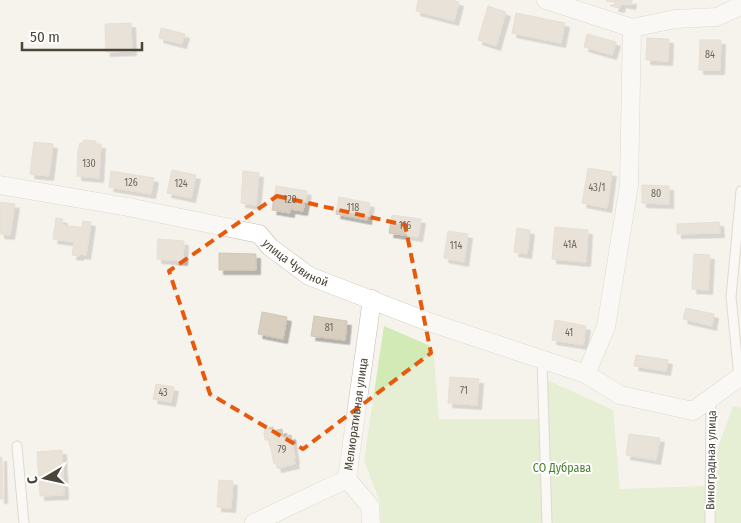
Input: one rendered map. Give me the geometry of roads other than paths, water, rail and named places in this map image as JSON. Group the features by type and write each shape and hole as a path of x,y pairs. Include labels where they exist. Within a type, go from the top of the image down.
{"street":[{"path":"546,0 632,28 675,18 716,17 741,5"},
{"path":"586,374 606,327 629,186 632,28"},
{"name":"улица Чувиной","path":"0,184 128,207 259,234 270,247 309,276 426,321 586,374 620,395 693,412 740,376"},
{"name":"Мелиоративная улица","path":"371,523 370,506 347,479 372,299"},
{"path":"254,523 347,479"}],"lane":[{"path":"740,376 731,297 741,191"},
{"path":"542,360 547,523"},
{"name":"Виноградная улица","path":"710,523 711,397"},
{"path":"17,446 24,523"}],"park label":[{"name":"СО Дубрава","path":"562,468"}]}
